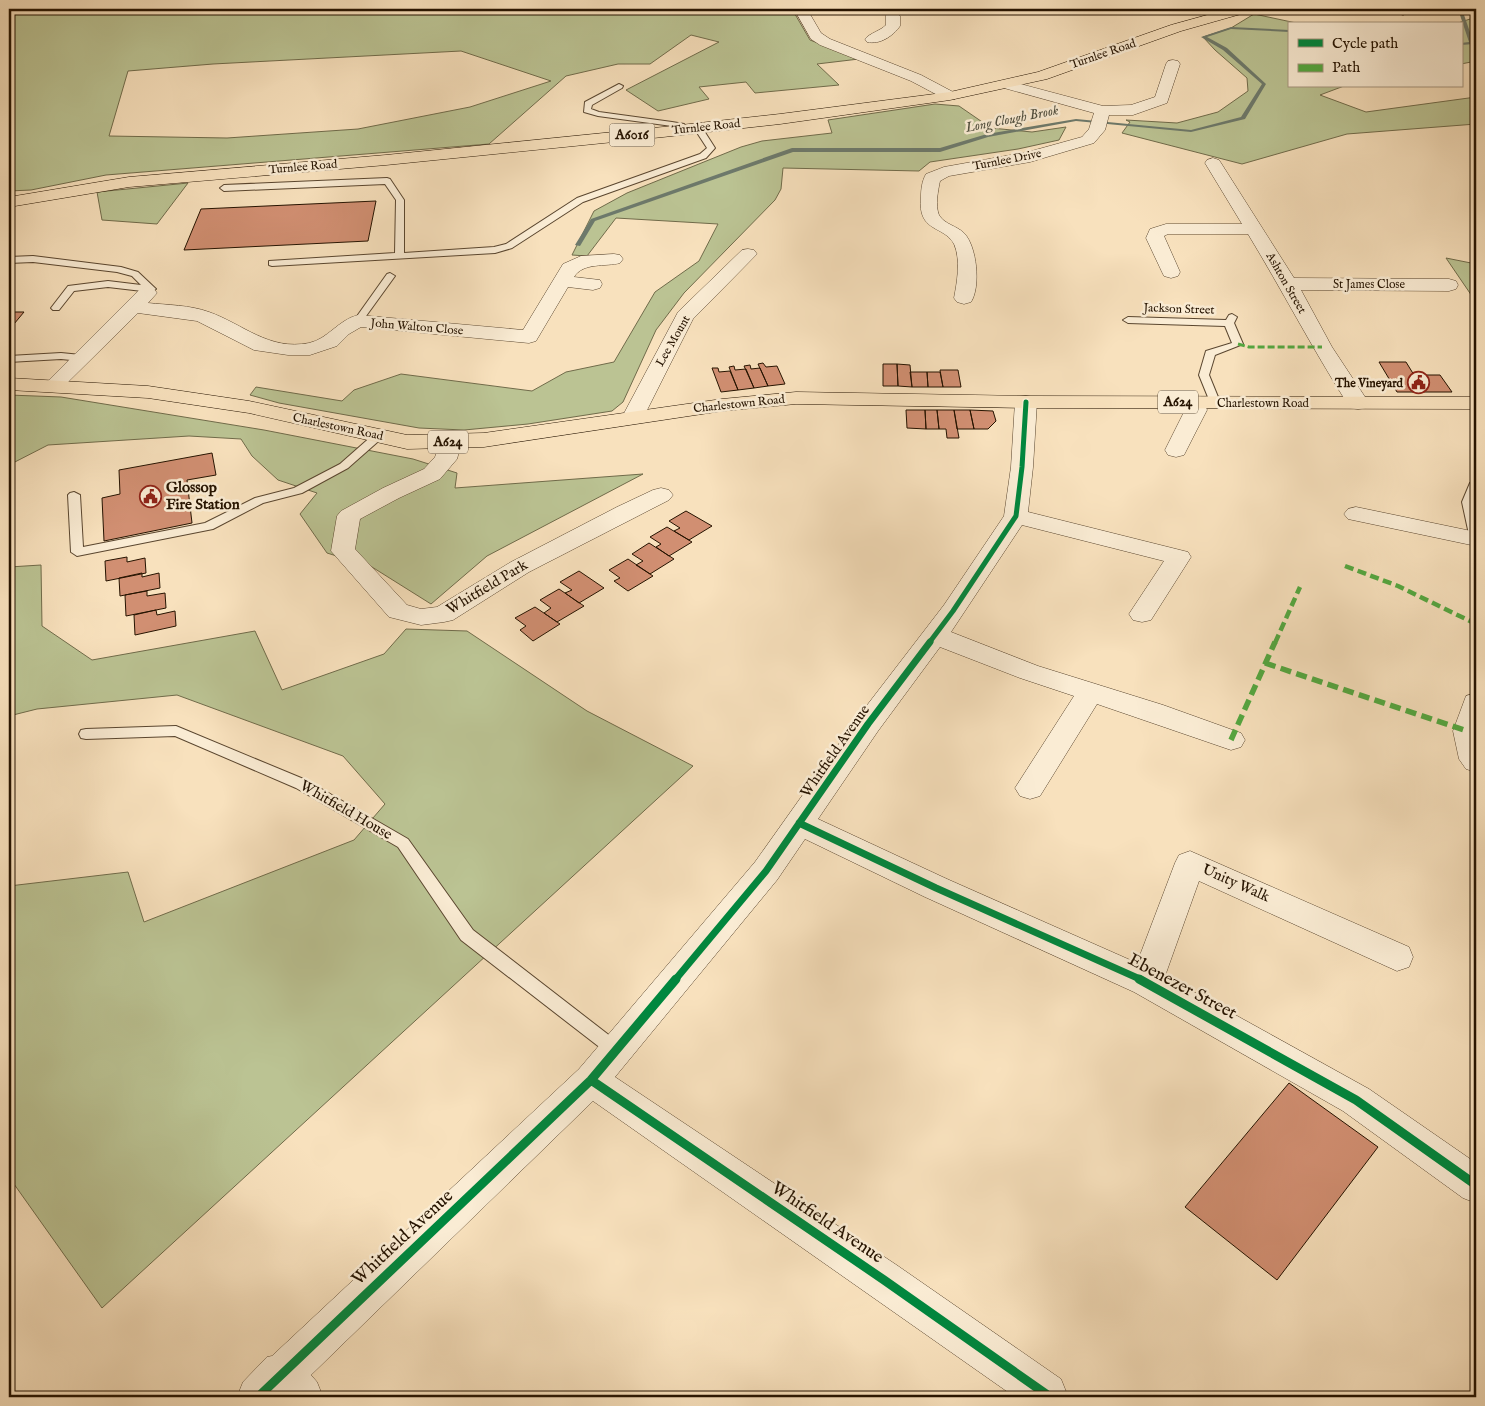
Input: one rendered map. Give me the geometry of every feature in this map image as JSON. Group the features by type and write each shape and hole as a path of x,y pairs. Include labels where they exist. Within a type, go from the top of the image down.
{"main road":[{"name":"Turnlee Road","path":"9,202 129,182 395,159 692,129 950,96 1009,85 1042,76 1176,28 1243,9"},
{"name":"Charlestown Road","path":"12,386 54,385 148,392 249,407 407,442 484,440 722,405 796,398 1026,402 1476,403"}],"street":[{"path":"801,9 816,36 825,42 916,78 950,96"},
{"path":"872,39 885,34 893,26 893,16 888,9"},
{"path":"1009,85 1100,120 1162,100 1173,64"},
{"name":"Turnlee Drive","path":"964,298 967,282 966,254 959,237 937,224 930,212 932,178 944,172 1030,157 1088,140 1100,120"},
{"name":"Ashton Street","path":"1213,163 1288,284 1322,347 1358,403"},
{"path":"1170,272 1155,238 1156,234 1166,230 1254,230"},
{"name":"Lee Mount","path":"633,418 685,316 748,254"},
{"name":"John Walton Close","path":"136,307 202,316 261,346 288,349 310,349 330,342 342,330 358,321 529,337 570,268 581,262 614,259"},
{"path":"562,282 593,284"},
{"name":"St James Close","path":"1288,284 1449,285"},
{"path":"54,385 80,358 136,307 151,289"},
{"name":"Whitfield Avenue","path":"281,1389 591,1080 766,871 868,724 952,611 1016,516 1022,467 1026,402"},
{"path":"1176,450 1196,410 1205,402"},
{"name":"Whitfield Park","path":"448,442 449,448 446,459 432,474 391,493 349,516 343,551 398,611 421,618 444,614 520,567 661,495"},
{"path":"1356,514 1476,539"},
{"path":"1016,516 1086,532 1179,557 1142,614"},
{"path":"934,635 1029,672 1231,740"},
{"path":"1030,788 1091,692"},
{"path":"1476,704 1467,731 1473,759 1476,762"},
{"name":"Ebenezer Street","path":"800,823 936,888 1146,982 1356,1100 1476,1185"},
{"name":"Unity Walk","path":"1146,982 1190,863 1397,957"},
{"name":"Whitfield Avenue","path":"591,1080 884,1280 1046,1394"}],"lane":[{"path":"272,264 495,250 509,246 580,200 703,156 711,148 692,129 672,124 598,114 587,110 588,104 619,86"},
{"path":"224,188 387,182 400,200 399,256"},
{"path":"9,260 33,259 118,269 135,274 151,289"},
{"path":"358,321 390,276"},
{"path":"56,308 71,288 108,284 151,289"},
{"name":"Jackson Street","path":"1128,320 1230,320 1238,344 1210,353 1204,375 1205,402"},
{"path":"9,359 61,356 80,358"},
{"path":"74,495 77,552 209,526 259,500 298,491 344,466 378,436"},
{"path":"1476,483 1468,502 1476,539"},
{"name":"Whitfield House","path":"86,734 176,731 301,784 403,843 467,935 617,1051"}],"green space":[{"path":"9,9 792,9 810,40 859,59 817,64 839,85 755,93 746,82 699,87 709,99 658,111 626,90 719,42 691,35 650,64 618,64 566,76 489,144 106,175 31,190 9,191","holes":["461,51 551,81 470,107 358,129 227,138 109,136 128,71 213,64"]},
{"path":"1254,14 1292,22 1288,22 1288,88 1339,88 1320,95 1366,112 1476,97 1476,124 1347,134 1242,164 1122,133 1130,122 1126,120 1177,123 1218,112 1248,91 1247,78 1203,37 1231,28"},
{"path":"1470,19 1476,22 1476,61 1462,64 1462,22"},
{"path":"935,104 959,106 991,128 1032,132 1066,127 1059,140 1018,149 930,162 919,171 783,168 781,189 775,200 684,293 656,330 623,402 612,411 528,424 464,430 419,428 279,403 250,395 256,387 342,401 354,390 401,374 532,391 566,372 614,362 655,292 699,261 718,224 616,218 587,256 572,255 594,211 627,193 741,147 762,141 832,133 828,120"},
{"path":"188,183 157,224 102,220 97,192"},
{"path":"1446,258 1476,264 1476,302"},
{"path":"9,395 61,397 264,430 413,459 457,473 455,488 643,474 487,556 431,604 372,567 327,553 300,514 317,493 278,480 252,456 241,439 189,436 48,445 9,465"},
{"path":"41,565 42,626 92,660 255,631 282,690 384,654 406,629 467,631 587,711 693,766 102,1308 9,1177 9,886 128,872 144,922 354,840 385,804 343,756 177,695 37,709 9,716 9,567"}],"building":[{"path":"1382,9 1421,9 1403,15"},
{"path":"376,201 368,241 184,250 201,209"},
{"path":"9,312 24,312 9,330"},
{"name":"The Vineyard","path":"1379,362 1406,362 1414,375 1440,375 1452,392 1397,392"},
{"path":"763,363 766,367 777,366 785,384 768,386 758,364"},
{"path":"883,364 897,364 898,386 883,386"},
{"path":"897,364 910,365 912,387 898,386"},
{"path":"750,365 751,369 760,368 768,386 754,388 744,366"},
{"path":"734,366 735,370 746,369 754,388 738,390 729,367"},
{"path":"712,368 718,368 719,372 730,371 738,390 721,392"},
{"path":"940,370 958,370 961,387 943,387"},
{"path":"910,372 927,372 928,387 912,387"},
{"path":"927,372 940,372 943,387 928,387"},
{"path":"906,410 925,410 926,429 907,428"},
{"path":"925,410 937,410 939,429 926,429"},
{"path":"937,410 954,410 959,438 947,438 946,429 939,429"},
{"path":"954,410 970,410 974,429 957,429"},
{"path":"970,410 993,411 996,421 988,429 974,429"},
{"name":"Glossop Fire Station","path":"212,453 216,475 187,480 192,523 104,541 102,498 120,494 119,470"},
{"path":"686,511 712,526 689,540 674,531 680,528 669,521"},
{"path":"667,527 692,542 669,556 656,547 661,544 650,537"},
{"path":"649,543 674,559 650,574 636,565 643,561 632,554"},
{"path":"127,557 127,562 145,558 146,573 106,581 105,561"},
{"path":"628,559 653,576 628,591 614,581 620,578 609,570"},
{"path":"579,571 604,588 579,603 565,593 572,590 560,582"},
{"path":"142,573 142,577 159,573 160,588 120,596 119,578"},
{"path":"559,589 584,606 557,622 544,613 551,608 540,600"},
{"path":"147,591 147,596 165,593 166,608 126,616 125,595"},
{"path":"535,607 560,624 533,641 520,630 526,626 515,618"},
{"path":"156,610 157,615 175,611 176,626 135,635 134,615"},
{"path":"1289,1083 1378,1147 1277,1280 1185,1207"}],"waterway":[{"name":"Long Clough Brook","path":"1460,9 1472,43 1462,44"},
{"name":"Long Clough Brook","path":"578,245 593,220 792,150 940,150 987,136 1076,120 1191,131 1243,118 1264,84 1225,49 1203,37 1231,28 1288,31"}],"marked path":[{"path":"1238,344 1249,347 1322,347"},
{"path":"1345,566 1398,586 1476,624"},
{"path":"1231,740 1300,587"},
{"path":"1265,663 1467,731"}],"cycle path":[{"path":"258,1397 591,1080 766,871 868,724 953,611 1016,516 1022,467 1026,402"},
{"path":"799,823 936,888 1146,982 1356,1100 1476,1185"},
{"path":"591,1080 884,1280 1046,1394"}],"place":[{"name":"The Vineyard","path":"1419,383"},
{"name":"Glossop Fire Station","path":"150,496"}]}
